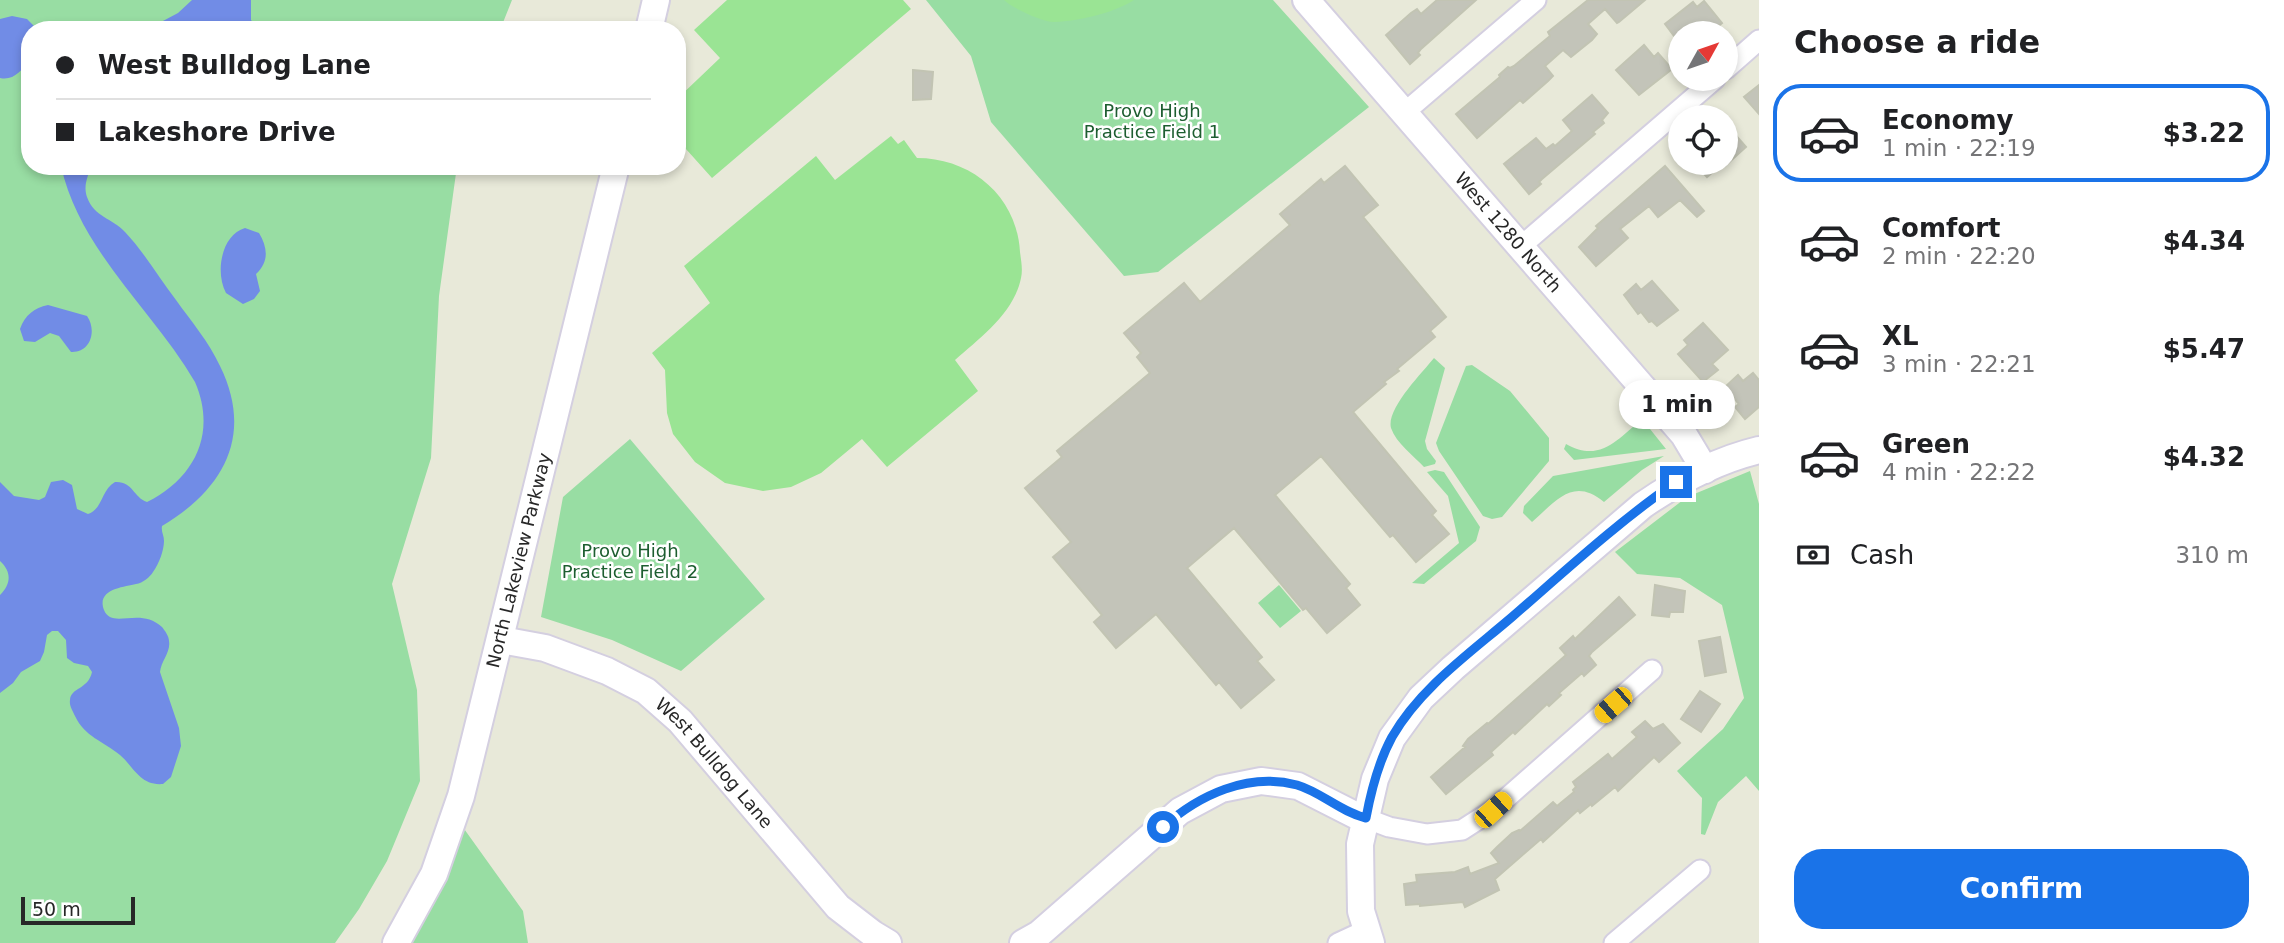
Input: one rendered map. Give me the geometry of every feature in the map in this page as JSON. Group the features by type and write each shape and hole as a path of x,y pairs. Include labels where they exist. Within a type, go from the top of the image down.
{"street":[{"path":"651,21 656,0"},
{"name":"West 1280 North","path":"1306,0 1684,435 1705,470"},
{"path":"1404,113 1536,0"},
{"path":"1738,58 1759,40"},
{"path":"1520,247 1701,91"},
{"name":"North Lakeview Parkway","path":"396,943 434,874 453,822 501,640 614,175"},
{"path":"1338,943 1369,937 1361,911 1360,844 1375,779 1392,738 1421,698 1643,505 1676,482 1759,450"},
{"name":"West Bulldog Lane","path":"501,640 545,648 607,671 646,691 680,721 838,907 888,943"},
{"path":"1023,943 1039,934 1180,811 1221,789 1261,781 1298,786 1355,815 1389,827 1427,834 1462,830 1493,810 1652,670"},
{"path":"1614,943 1700,870"}],"green space":[{"path":"0,0 512,0 504,21 21,21 21,175 456,175 439,296 431,458 392,584 417,690 420,781 387,861 359,909 335,943 0,943"},
{"path":"727,0 903,0 911,9 712,178 686,149 686,90 720,58 694,30"},
{"name":"Provo High Practice Field 1","path":"926,0 1273,0 1369,107 1158,272 1124,276 991,122 971,56"},
{"path":"1004,0 1134,0 1096,16 1054,22 1028,14"},
{"path":"891,136 898,144 904,140 917,158 955,165 988,184 1010,214 1017,232 1022,268 1017,291 1004,314 955,360 978,391 887,467 862,439 821,473 791,487 763,491 725,483 695,462 673,434 667,413 665,370 652,353 710,303 684,266 816,156 835,180"},
{"path":"1434,358 1445,368 1425,441 1427,449 1436,461 1435,464 1424,467 1397,439 1391,428 1391,420 1399,401"},
{"path":"1472,365 1510,391 1549,438 1549,461 1502,517 1492,519 1483,516 1436,443 1466,366"},
{"path":"1642,419 1666,449 1574,460 1564,449 1566,444 1578,449 1598,450 1616,441"},
{"name":"Provo High Practice Field 2","path":"630,439 765,599 681,671 612,640 541,617 563,497"},
{"path":"1664,456 1642,470 1604,502 1583,491 1574,491 1565,494 1532,522 1523,513 1524,506 1553,476"},
{"path":"1750,471 1759,504 1759,791 1746,776 1718,802 1705,835 1701,834 1702,798 1677,771 1723,729 1744,698 1722,605 1680,578 1637,574 1615,552 1687,497"},
{"path":"1427,472 1444,472 1480,527 1476,541 1424,584 1412,583 1459,543 1448,496"},
{"path":"1279,585 1301,611 1280,628 1258,603"},
{"path":"457,819 523,911 528,943 389,943"}],"water":[{"path":"192,0 251,0 252,21 163,21 178,13"},
{"path":"12,16 29,21 21,21 21,70 5,78 0,78 0,19"},
{"path":"64,175 88,175 86,189 90,204 132,240 216,357 230,391 234,415 233,437 227,458 217,477 202,495 162,526 163,549 152,574 141,582 112,590 107,593 103,603 108,616 154,621 168,637 169,649 160,672 179,728 181,746 171,777 163,784 143,779 120,755 89,734 79,723 71,708 71,696 87,682 92,672 88,666 74,663 67,658 66,640 58,631 47,635 40,661 21,672 13,683 0,693 0,595 9,578 7,569 0,561 0,482 14,496 39,500 45,497 51,482 63,480 72,485 77,509 88,514 97,508 110,485 115,482 126,484 147,502 164,492 189,467 202,436 204,419 195,382 101,253 70,197"},
{"path":"245,228 259,233 266,255 256,274 260,291 254,299 243,304 226,293 221,265 230,238"},
{"path":"48,305 87,316 92,334 83,349 71,352 59,336 50,333 35,342 24,341 20,329 27,316"}],"building":[{"path":"1437,0 1476,0 1421,49 1418,53 1420,55 1410,64 1386,35 1411,13 1417,9 1421,14"},
{"path":"1588,0 1645,0 1617,23 1605,9 1588,24 1597,34 1592,40 1571,57 1563,50 1545,66 1553,76 1523,103 1520,100 1477,138 1456,114 1508,67 1514,66 1550,36 1548,32"},
{"path":"1704,1 1720,21 1669,21 1693,2 1697,7"},
{"path":"1644,45 1654,57 1658,53 1668,64 1668,72 1639,95 1616,70"},
{"path":"913,70 933,72 931,99 913,100"},
{"path":"1759,85 1759,114 1744,97"},
{"path":"1592,95 1608,113 1602,120 1604,123 1529,194 1504,164 1536,138 1546,149 1553,144 1555,146 1572,131 1563,120"},
{"path":"1738,138 1746,147 1738,154"},
{"path":"1345,166 1378,205 1363,217 1446,317 1430,331 1435,337 1353,412 1436,511 1432,515 1449,534 1416,562 1393,535 1390,537 1321,456 1275,495 1350,584 1346,588 1360,605 1327,633 1306,608 1303,610 1234,528 1187,568 1262,657 1257,661 1274,680 1241,708 1219,682 1216,685 1156,614 1116,648 1094,622 1102,615 1053,557 1071,542 1025,488 1062,457 1057,451 1150,373 1137,357 1141,353 1124,333 1184,283 1200,302 1290,225 1280,214 1321,179 1324,183"},
{"path":"1665,166 1668,175 1673,175 1704,211 1697,217 1680,200 1658,217 1649,206 1620,229 1628,238 1596,266 1579,247 1598,228 1596,226"},
{"path":"1652,281 1678,310 1657,326 1652,321 1649,322 1641,312 1638,314 1624,295 1636,284 1641,290"},
{"path":"1703,323 1728,350 1712,364 1718,370 1703,382 1678,354 1688,345 1684,340"},
{"path":"1753,373 1759,380 1759,407 1745,419 1735,407 1739,404 1725,387 1738,375 1743,381"},
{"path":"1655,585 1685,591 1683,612 1670,612 1669,617 1652,615"},
{"path":"1619,597 1635,615 1592,652 1589,656 1596,665 1584,676 1582,673 1559,693 1561,695 1549,706 1547,704 1515,734 1513,732 1491,752 1493,755 1446,794 1431,777 1465,747 1463,746 1468,739 1566,655 1560,648 1573,636 1575,639"},
{"path":"1720,637 1726,672 1705,676 1699,641"},
{"path":"1700,691 1720,704 1701,732 1681,719"},
{"path":"1645,721 1653,729 1663,724 1680,743 1659,762 1654,757 1618,791 1615,787 1592,806 1591,804 1580,813 1578,810 1543,842 1541,839 1495,879 1499,890 1465,907 1463,902 1406,905 1404,884 1417,882 1416,875 1455,872 1468,867 1470,874 1499,863 1491,853 1497,847 1553,802 1557,806 1574,792 1576,787 1573,782 1608,754 1612,759 1637,737 1632,732"}],"route":[{"path":"1163,827 1180,811 1221,789 1261,781 1298,786 1366,818 1375,779 1392,738 1421,698 1629,516 1676,482"}]}
